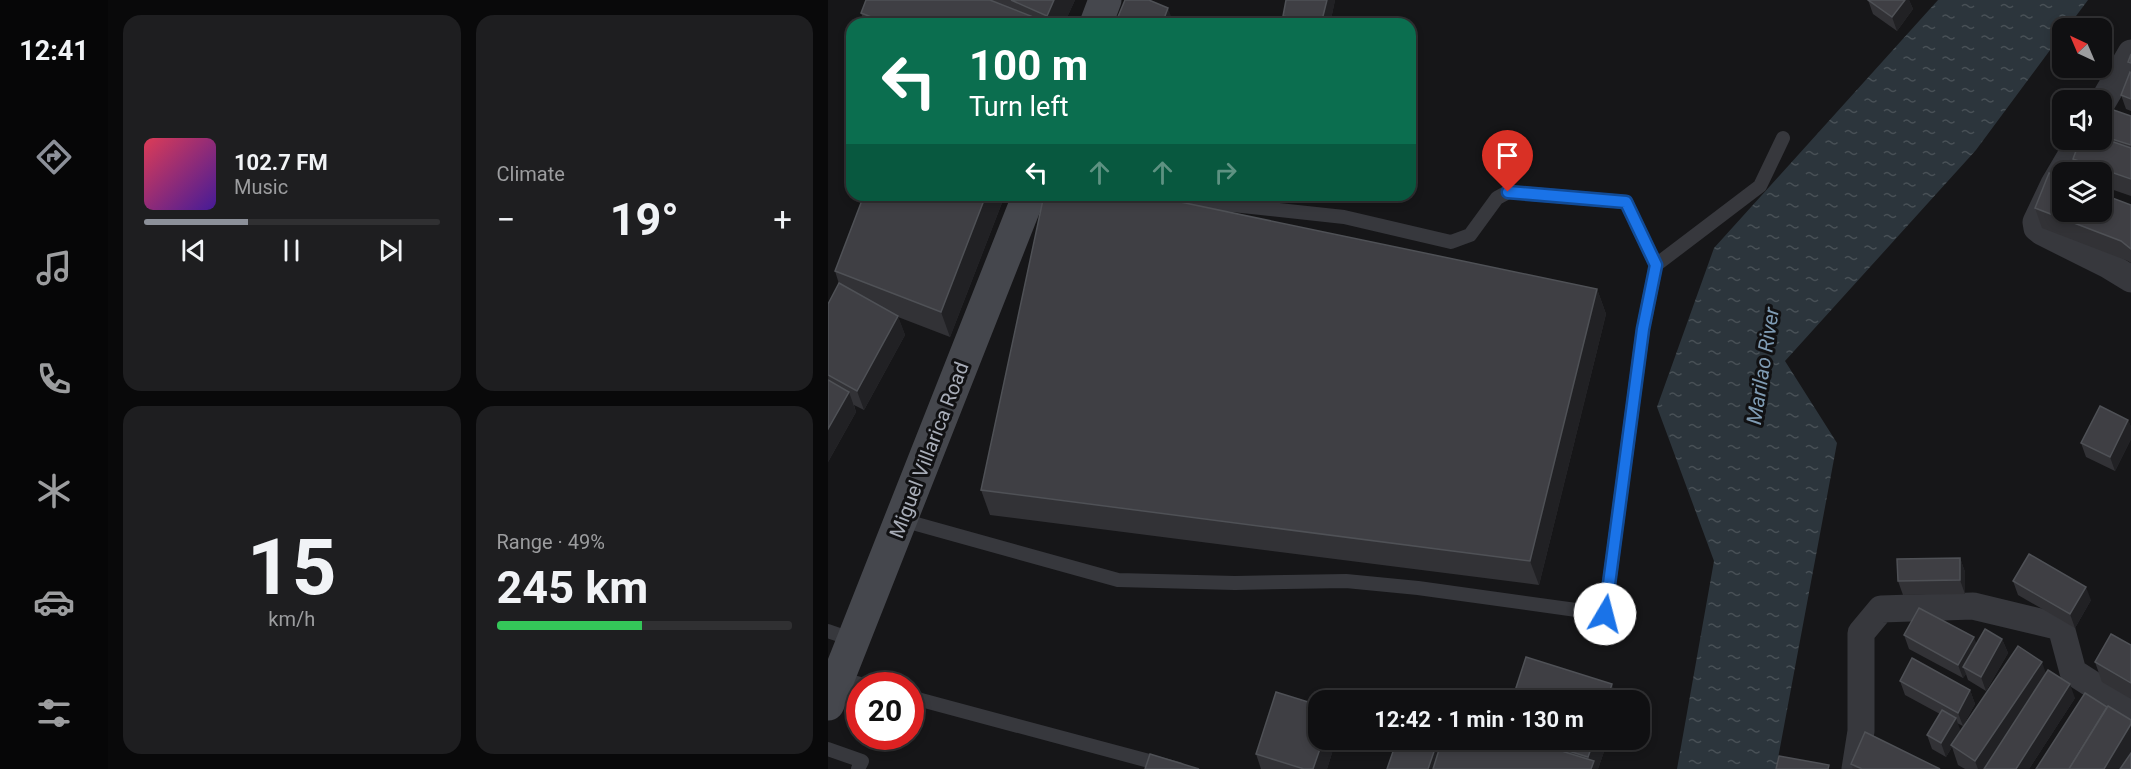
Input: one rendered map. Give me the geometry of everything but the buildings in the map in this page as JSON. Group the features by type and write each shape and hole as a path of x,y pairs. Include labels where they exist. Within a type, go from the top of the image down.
{"main road":[{"path":"1098,18 1105,0"},
{"name":"Miguel Villarica Road","path":"845,689 841,635 902,520 1027,201"}],"street":[{"path":"2110,90 2131,53"},
{"path":"2052,196 2036,222 2037,228 2108,264 2131,279"},
{"path":"1855,769 1871,736 1861,633 1881,609 1973,606 2061,627 2073,672 2131,709"}],"lane":[{"path":"1656,265 1760,186 1783,138"},
{"path":"902,520 1118,579 1235,582 1346,581 1419,588 1605,614 1643,329 1656,265 1626,202 1508,192 1497,198 1470,236 1451,242 1344,217 1195,201"},
{"path":"924,701 1179,769"},
{"path":"828,749 861,761 858,769"}],"water":[{"name":"Marilao River","path":"1938,0 2088,0 2074,18 2052,18 2052,47 1976,150 1785,361 1837,443 1776,769 1677,769 1714,561 1657,407 1714,248"}],"route":[{"path":"1508,192 1626,202 1656,265 1643,329 1605,614"}]}
